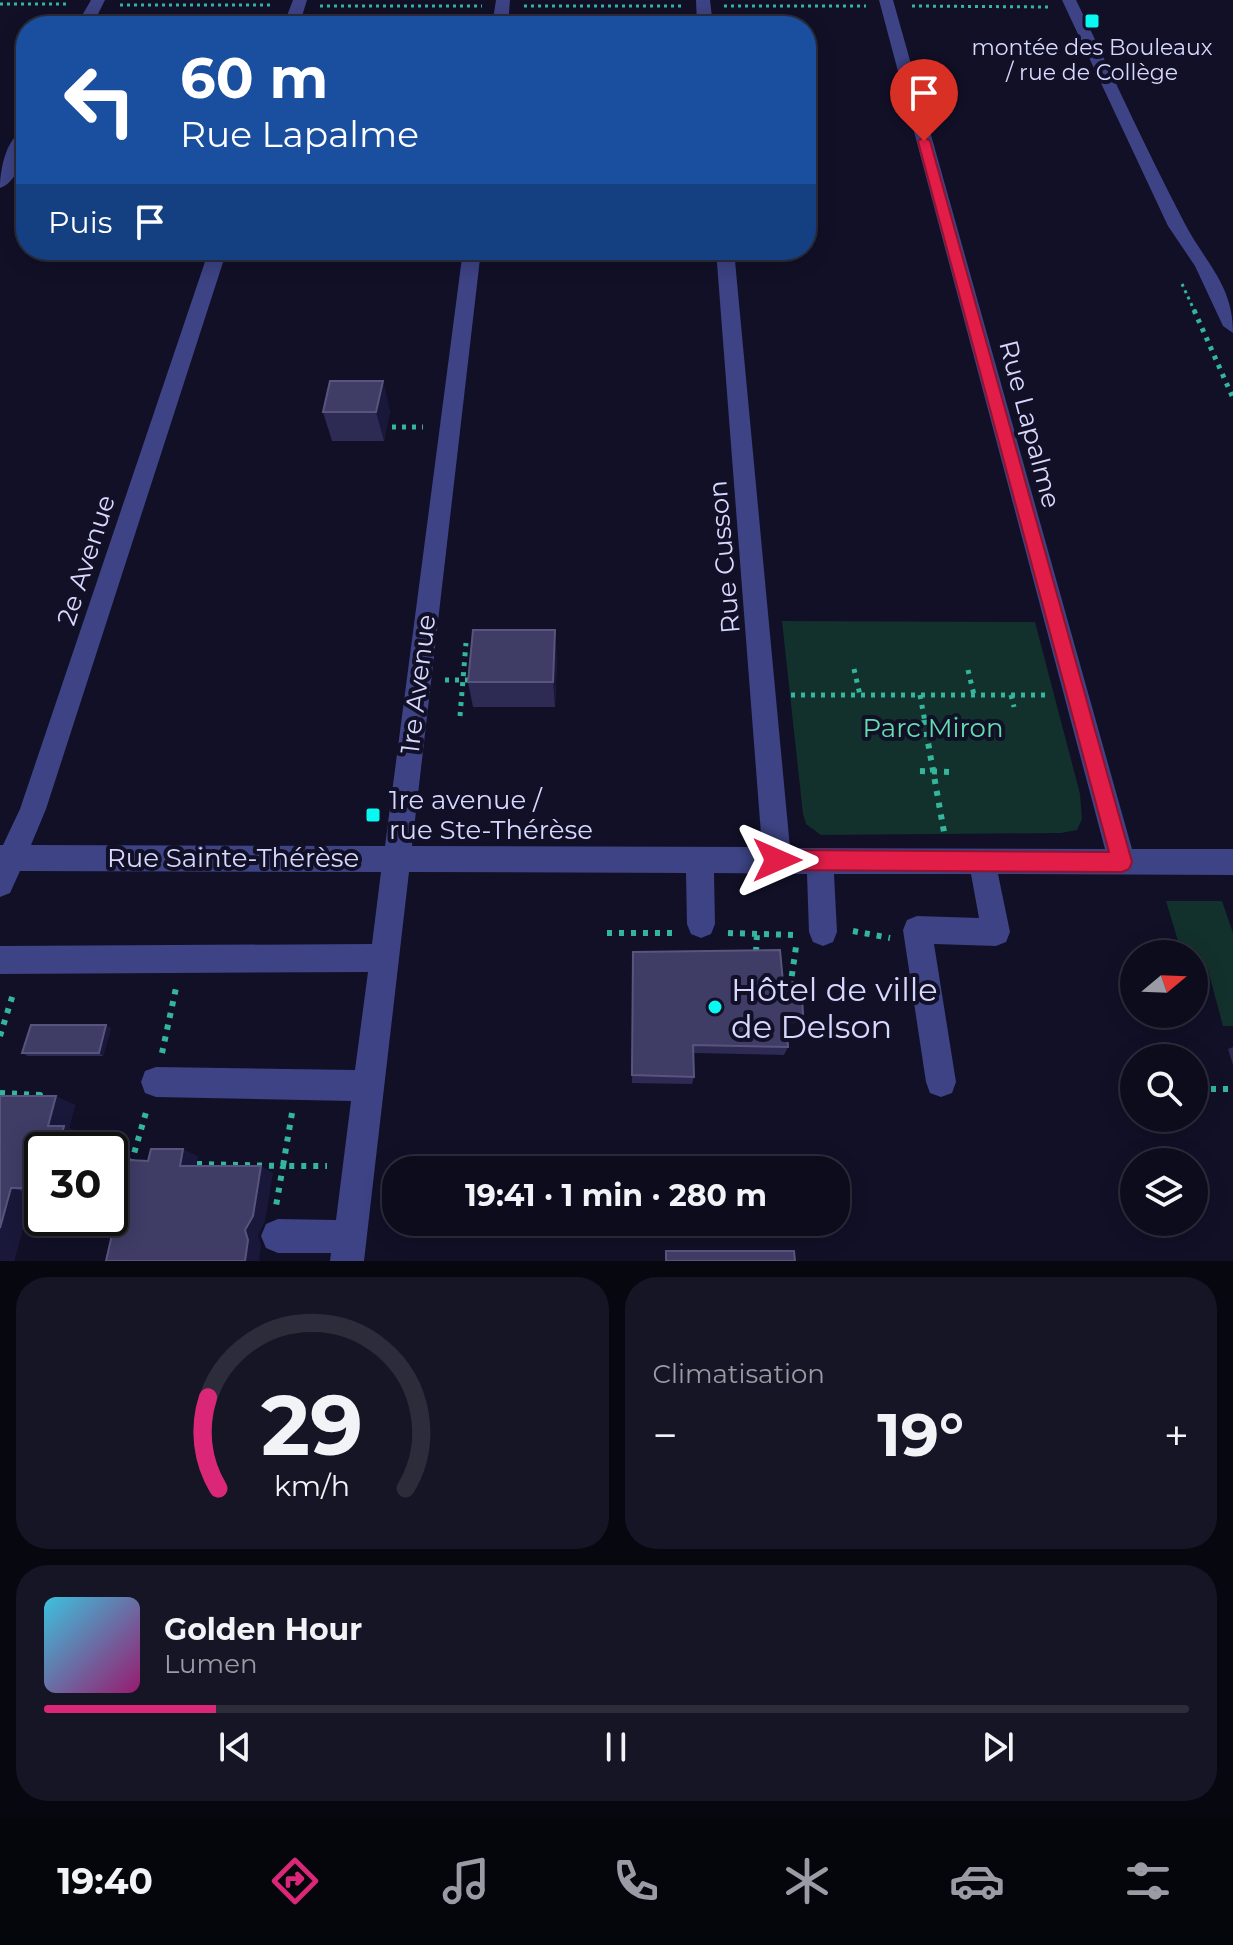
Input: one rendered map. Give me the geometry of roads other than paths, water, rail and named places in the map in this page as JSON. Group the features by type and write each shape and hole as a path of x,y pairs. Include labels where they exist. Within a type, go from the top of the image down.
{"street":[{"name":"Rue Lapalme","path":"875,3 1122,862"},
{"path":"1062,4 1177,226 1204,266 1233,326"},
{"path":"0,183 16,153"},
{"name":"2e Avenue","path":"0,884 6,858 33,809 215,260"},
{"name":"1re Avenue","path":"348,1249 471,260"},
{"name":"Rue Cusson","path":"726,260 777,860"},
{"name":"Rue Sainte-Thérèse","path":"6,858 1233,862"},
{"path":"700,860 701,924"},
{"path":"820,860 823,932"},
{"path":"941,1082 917,930 996,932 982,861"},
{"path":"8,972 183,960 384,958"},
{"path":"156,1082 369,1086"},
{"path":"276,1229 348,1249"}],"place":[{"name":"montée des Bouleaux / rue de Collège","path":"1092,21"},
{"name":"1re avenue / rue Ste-Thérèse","path":"373,815"},
{"name":"Hôtel de ville de Delson","path":"715,1007"}],"park label":[{"name":"Parc Miron","path":"933,728"}]}
